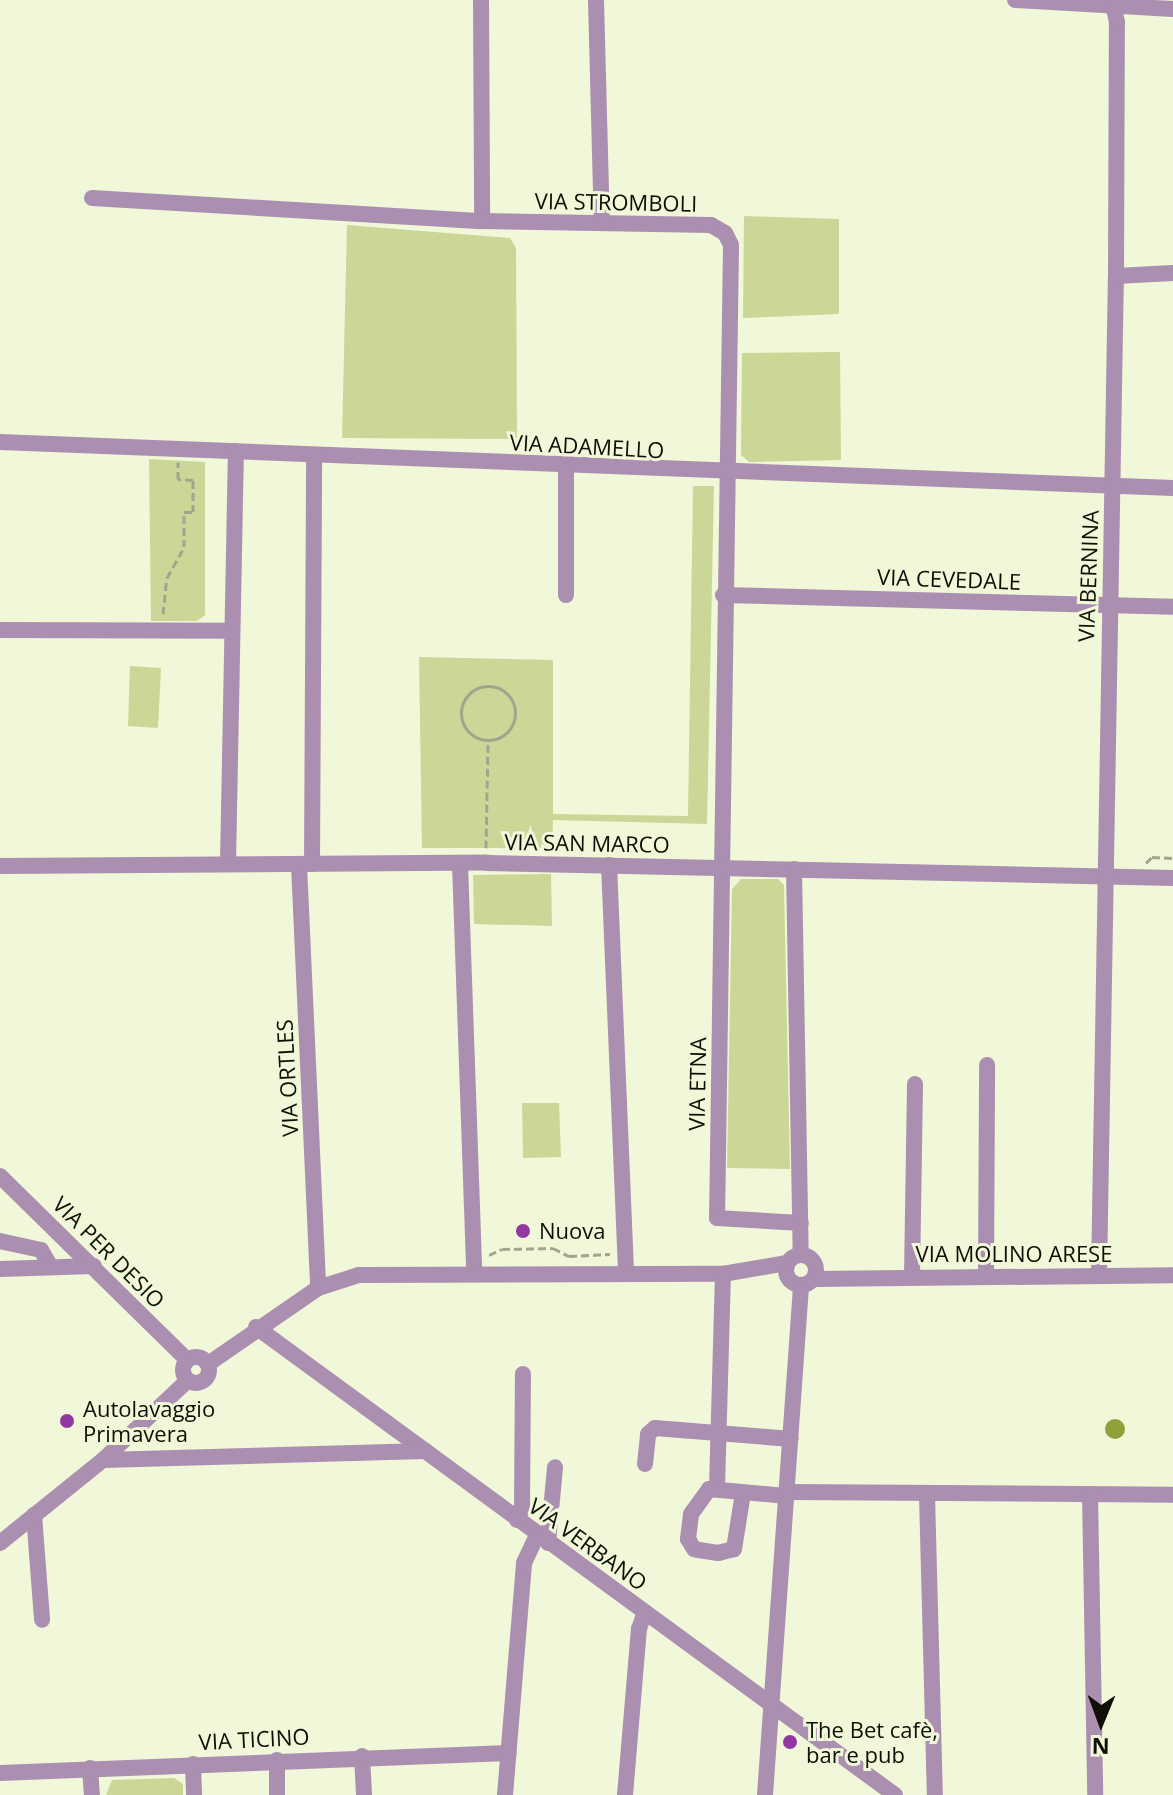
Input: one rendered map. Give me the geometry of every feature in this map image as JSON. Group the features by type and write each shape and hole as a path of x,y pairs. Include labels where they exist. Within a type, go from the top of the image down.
{"street":[{"path":"481,0 482,221"},
{"path":"596,0 602,223"},
{"path":"1015,0 1112,3 1173,9"},
{"name":"VIA BERNINA","path":"1099,1275 1116,276 1112,3"},
{"name":"VIA STROMBOLI","path":"92,198 482,221 711,225 725,233 731,245 728,474"},
{"path":"1116,276 1173,273"},
{"name":"VIA ADAMELLO","path":"0,442 728,474 1173,488"},
{"path":"228,864 236,451"},
{"name":"VIA ORTLES","path":"314,455 305,864 318,1288"},
{"path":"566,467 566,595"},
{"name":"VIA ETNA","path":"728,474 723,595 717,1218 801,1223"},
{"name":"VIA CEVEDALE","path":"723,595 1173,607"},
{"path":"0,630 232,631"},
{"name":"VIA SAN MARCO","path":"0,866 487,863 1173,878"},
{"path":"460,864 474,1273"},
{"path":"609,865 626,1273"},
{"path":"765,1795 801,1270 794,869"},
{"path":"986,1276 987,1065"},
{"path":"912,1276 915,1084"},
{"name":"VIA PER DESIO","path":"0,1176 187,1360"},
{"path":"0,1241 41,1250 51,1267"},
{"path":"0,1269 94,1266"},
{"name":"VIA MOLINO ARESE","path":"208,1364 256,1327 318,1288 359,1275 723,1274 801,1270 912,1276 1173,1275"},
{"path":"717,1488 723,1274"},
{"name":"VIA VERBANO","path":"256,1327 543,1539 771,1701 895,1795"},
{"path":"200,1357 208,1364 207,1379 197,1384 187,1381 182,1371 187,1360 200,1357"},
{"path":"517,1520 522,1509 523,1374"},
{"path":"0,1543 103,1460 187,1381"},
{"path":"645,1464 652,1429 791,1439"},
{"path":"103,1460 426,1451"},
{"path":"505,1795 524,1563 543,1539 555,1467"},
{"path":"743,1493 734,1549 698,1552 688,1539 691,1514 705,1493 717,1488 743,1493 787,1494 1173,1495"},
{"path":"1090,1494 1095,1795"},
{"path":"927,1495 935,1795"},
{"path":"34,1515 42,1620"},
{"path":"625,1795 638,1635 645,1612"},
{"name":"VIA TICINO","path":"0,1773 362,1756 509,1753"},
{"path":"362,1756 364,1795"},
{"path":"277,1760 277,1795"},
{"path":"193,1764 194,1795"},
{"path":"90,1768 92,1795"}],"path":[{"path":"163,630 167,578 184,547 184,512 193,512 193,480 178,479 178,449"},
{"path":"487,686 504,692 514,713 509,729 488,740 470,734 461,718 464,700 487,686"},
{"path":"487,863 488,740"},
{"path":"473,1255 553,1248 569,1256 625,1254"}],"shaded area":[{"path":"744,216 839,219 839,314 743,318"},
{"path":"347,225 510,238 516,248 517,439 342,438"},
{"path":"840,352 841,460 749,462 741,455 742,353"},
{"path":"149,459 205,462 205,615 197,621 151,621"},
{"path":"693,486 714,486 707,824 553,820 552,848 422,848 419,657 553,660 553,814 688,816"},
{"path":"130,666 161,668 158,728 128,726"},
{"path":"551,874 552,926 474,924 473,875"},
{"path":"741,879 778,879 784,885 790,1169 727,1168 732,889"},
{"path":"522,1103 559,1103 561,1157 523,1158"},
{"path":"1115,1419 1122,1422 1125,1429 1122,1436 1115,1439 1108,1436 1105,1429 1108,1422"},
{"path":"174,1778 183,1784 183,1795 106,1795 112,1780"}],"place":[{"name":"Nuova","path":"523,1231"},
{"name":"Autolavaggio Primavera","path":"67,1421"},
{"name":"The Bet cafè, bar e pub","path":"790,1742"}]}
